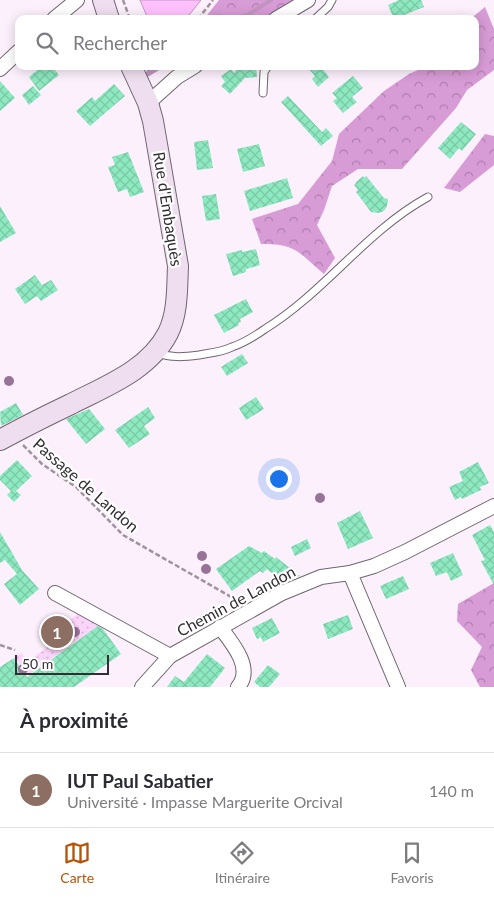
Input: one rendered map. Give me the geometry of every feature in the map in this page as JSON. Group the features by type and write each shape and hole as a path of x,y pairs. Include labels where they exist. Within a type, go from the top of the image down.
{"street":[{"path":"59,15 78,0"},
{"path":"103,0 108,15"},
{"path":"283,15 308,0"},
{"path":"0,69 15,55"},
{"name":"Rue d'Embaquès","path":"6,437 116,382 155,353 168,333 174,313 178,266 156,133 148,103 133,70"},
{"path":"148,103 177,77 188,70"},
{"name":"Chemin de Landon","path":"142,687 170,656 282,593 321,577 350,573 374,566 494,506"},
{"path":"350,573 398,687"},
{"path":"55,593 170,656"},
{"path":"220,627 233,645 242,664 244,673 238,687"}],"lane":[{"path":"319,15 332,0"},
{"path":"263,92 265,70"},
{"path":"155,353 183,357 214,352 244,342 287,316 408,208 428,198"}],"path":[{"path":"123,0 129,15"},
{"path":"201,15 213,0"},
{"name":"Passage de Landon","path":"6,437 76,487 123,535 252,609"},
{"path":"0,645 15,650"}],"shaded area":[{"path":"140,0 201,0 189,15 146,15"},
{"path":"78,614 82,614 100,625 74,643 70,638 64,643 67,648 28,675 15,657 21,653 28,661 71,630 66,622"}],"green space":[{"path":"219,0 294,0 269,15 207,15"},
{"path":"485,7 494,29 494,70 467,90 456,108 402,169 358,169 332,186 317,225 335,258 324,274 302,255 290,248 282,245 261,244 252,219 298,204 332,161 339,134 384,91 418,70 479,70 479,15 475,15"},
{"path":"485,134 494,136 494,165 460,192 444,188"},
{"path":"494,583 494,687 480,687 471,670 482,647 457,621 458,604"}],"building":[{"path":"399,0 421,0 424,7 404,15 392,15 388,5"},
{"path":"37,70 55,70 59,75 39,91 29,77"},
{"path":"230,70 234,73 236,70 256,70 257,77 245,78 230,94 221,86 225,82 221,76"},
{"path":"310,70 323,70 329,77 318,87 312,79 315,76"},
{"path":"353,76 363,88 352,97 357,102 343,113 333,101 337,98 332,93"},
{"path":"0,81 15,98 0,111"},
{"path":"114,84 125,96 90,126 76,111 92,97 95,101"},
{"path":"33,86 41,95 29,105 22,95"},
{"path":"288,96 322,132 326,128 333,136 321,146 281,102"},
{"path":"461,122 476,134 462,151 459,148 450,159 438,148"},
{"path":"208,140 213,168 197,170 194,142"},
{"path":"259,144 265,166 243,172 237,149"},
{"path":"128,152 144,192 130,197 127,189 118,192 108,167 115,165 112,157"},
{"path":"363,176 364,178 366,176 384,198 388,199 384,211 379,213 371,212 356,192 358,190 354,185"},
{"path":"287,178 293,198 250,211 244,191"},
{"path":"216,194 220,219 206,221 202,196"},
{"path":"0,206 16,233 0,242"},
{"path":"256,249 260,265 246,269 246,272 233,276 226,254"},
{"path":"35,275 42,285 51,280 58,290 41,301 37,296 25,304 15,289"},
{"path":"246,299 253,312 240,319 239,325 224,333 214,315"},
{"path":"242,354 248,363 227,376 221,367"},
{"path":"256,397 264,409 246,420 239,408"},
{"path":"16,403 23,415 1,426 0,412"},
{"path":"148,407 155,418 144,426 150,434 129,448 115,430"},
{"path":"89,409 105,429 86,444 66,419"},
{"path":"17,460 32,476 16,491 21,495 14,502 7,495 11,491 0,480 0,476"},
{"path":"478,462 489,483 480,487 481,490 462,499 461,497 455,500 449,487 463,481 459,472"},
{"path":"360,511 373,538 348,549 337,523"},
{"path":"490,525 494,532 494,585 481,561 485,560 472,535"},
{"path":"0,532 22,570 39,589 20,605 4,584 17,574 5,560 0,563"},
{"path":"307,539 311,548 295,556 291,547"},
{"path":"249,546 262,553 264,551 275,559 276,557 300,576 284,583 267,569 263,573 260,571 232,591 216,569"},
{"path":"453,553 463,575 451,581 447,572 436,576 430,563"},
{"path":"403,576 409,589 386,599 380,586"},
{"path":"348,615 353,629 328,639 323,624"},
{"path":"272,618 280,633 263,642 261,637 257,639 252,628"},
{"path":"98,626 103,629 121,654 74,687 0,687 0,667 14,658 27,677"},
{"path":"207,654 225,668 210,687 167,687 175,676 184,682"},
{"path":"268,665 280,674 269,687 260,687 254,682"}],"waterway":[{"path":"247,15 271,0"},
{"path":"149,70 147,75 155,70"}],"place":[{"name":"IUT Paul Sabatier","path":"57,632"}]}
